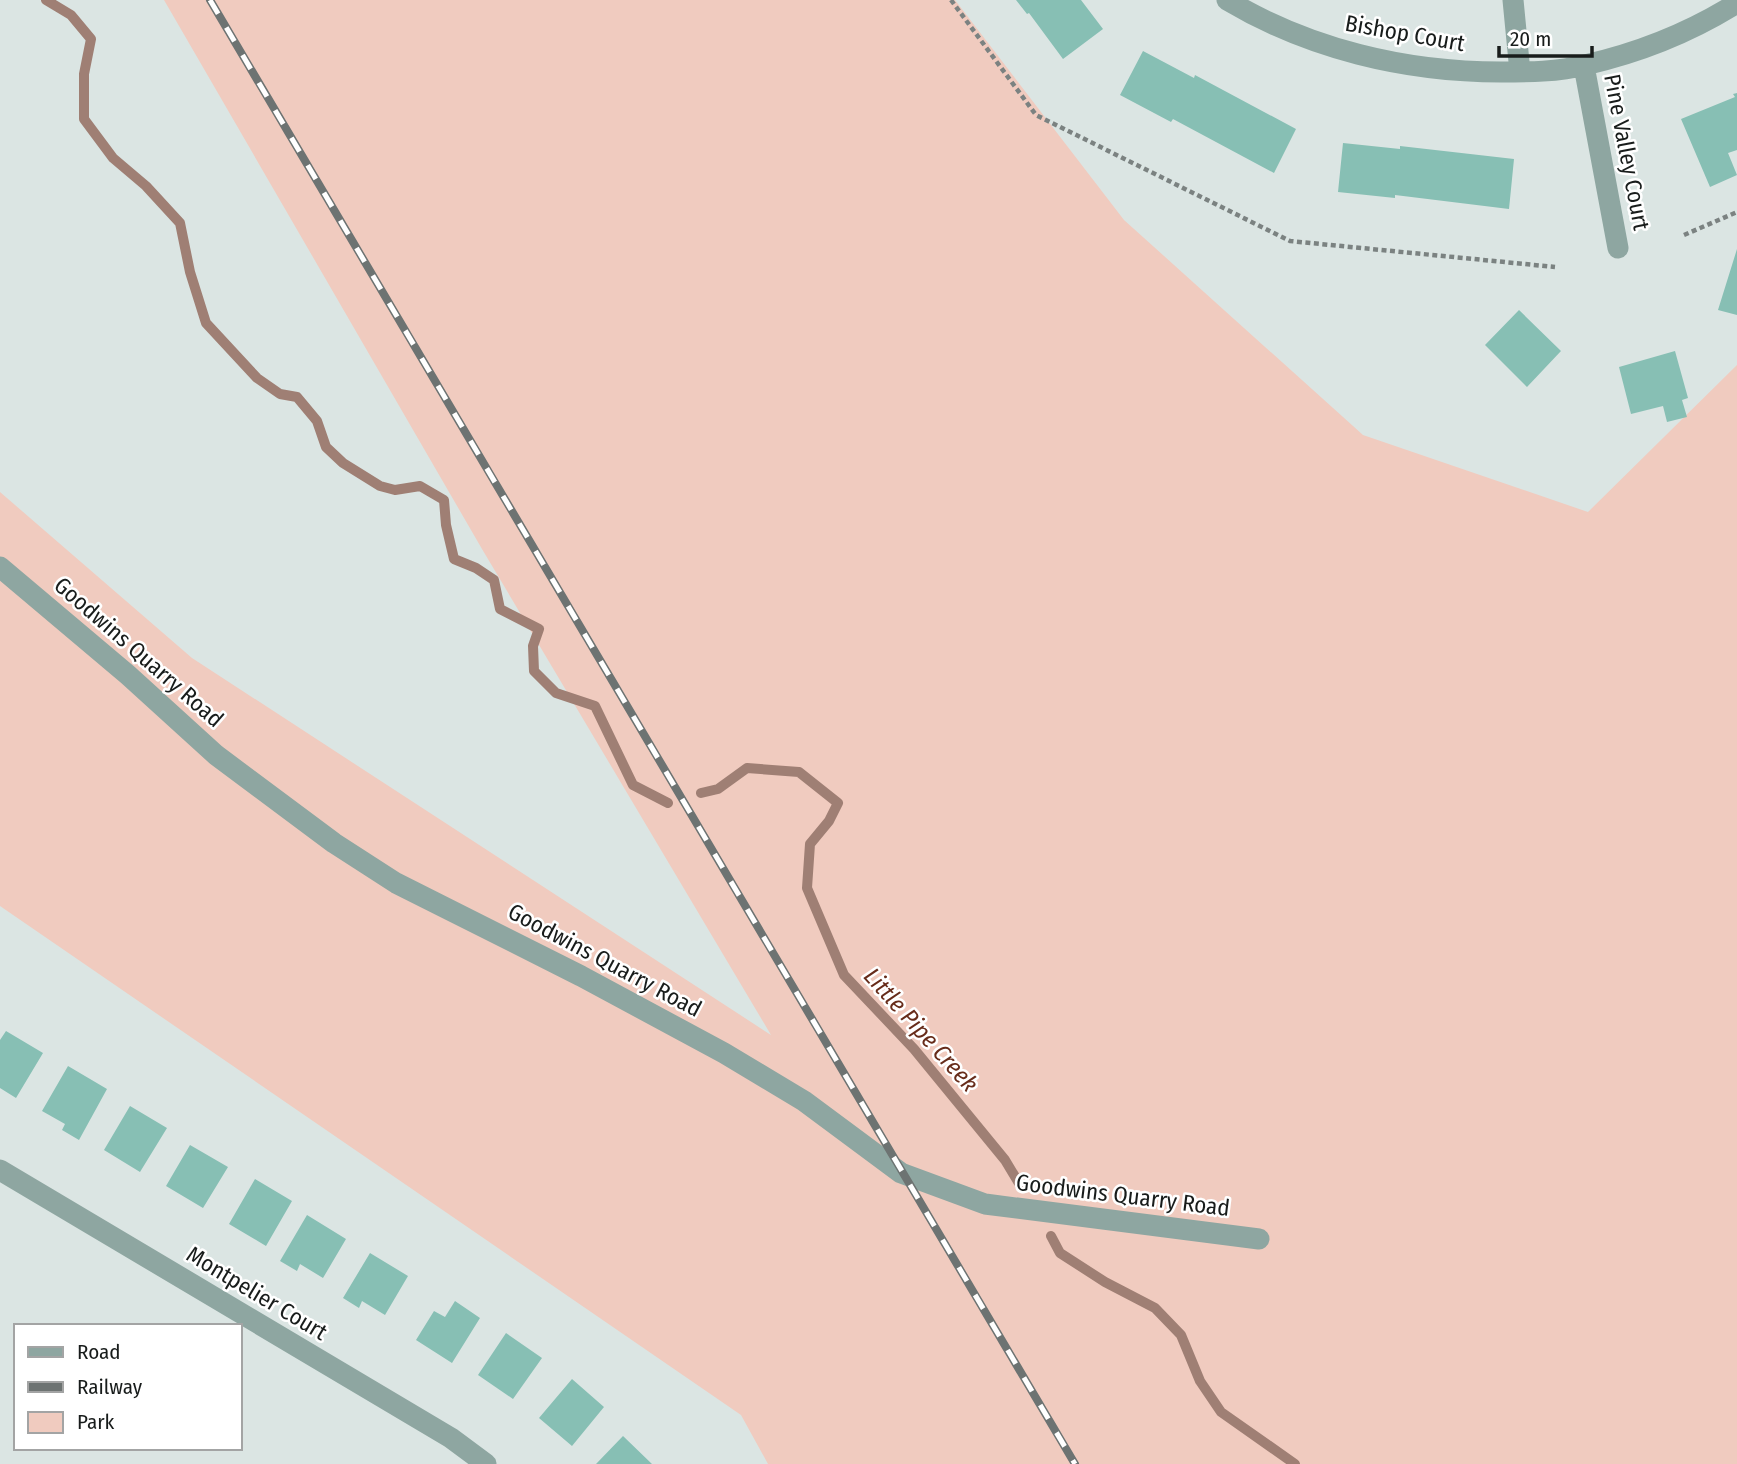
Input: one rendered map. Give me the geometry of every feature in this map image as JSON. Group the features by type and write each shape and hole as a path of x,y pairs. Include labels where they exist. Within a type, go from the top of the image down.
{"street":[{"name":"Bishop Court","path":"1227,0 1286,31 1346,52 1401,64 1459,72 1520,72 1584,66 1654,44 1715,17 1737,4"},
{"path":"1513,0 1520,72"},
{"name":"Pine Valley Court","path":"1584,66 1618,248"},
{"name":"Goodwins Quarry Road","path":"0,567 128,675 216,755 334,843 396,883 581,976 724,1053 804,1101 901,1172 985,1205 1259,1239"},
{"name":"Montpelier Court","path":"0,1170 451,1438 486,1464"}],"path":[{"path":"951,0 1036,114 1290,242 1555,267"},
{"path":"1684,235 1737,212"}],"green space":[{"path":"164,0 955,0 1124,220 1363,435 1588,512 1737,365 1737,1464 768,1464 741,1415 0,906 0,492 192,658 771,1035 482,549"}],"building":[{"path":"1016,0 1081,0 1103,29 1063,59"},
{"path":"1143,51 1194,78 1195,75 1296,129 1274,173 1173,119 1171,122 1120,95"},
{"path":"1737,93 1737,150 1728,153 1737,175 1710,187 1681,119 1735,97 1733,94"},
{"path":"1343,143 1400,149 1400,146 1514,159 1509,209 1395,195 1395,198 1338,192"},
{"path":"1737,249 1737,315 1718,310"},
{"path":"1519,310 1561,351 1527,387 1485,345"},
{"path":"1675,351 1688,398 1682,400 1687,417 1667,422 1663,406 1631,414 1619,367"},
{"path":"6,1031 43,1053 16,1098 0,1088 0,1040"},
{"path":"68,1066 107,1089 79,1140 62,1130 65,1124 42,1111"},
{"path":"130,1106 167,1128 140,1172 104,1150"},
{"path":"190,1145 228,1167 203,1208 166,1186"},
{"path":"255,1179 292,1201 266,1246 229,1224"},
{"path":"307,1215 346,1239 323,1278 300,1264 297,1271 280,1261"},
{"path":"370,1253 408,1276 385,1315 362,1301 359,1308 343,1298"},
{"path":"455,1301 480,1318 452,1363 416,1340 434,1311 445,1317"},
{"path":"506,1333 542,1358 513,1399 478,1375"},
{"path":"572,1379 604,1407 572,1446 539,1418"},
{"path":"623,1436 652,1464 596,1464"}],"waterway":[{"name":"Little Pipe Creek","path":"46,0 71,15 91,39 84,74 84,119 113,158 146,186 180,223 190,272 206,323 257,378 280,394 297,397 317,421 326,447 343,463 380,486 395,490 420,486 444,500 446,525 454,559 476,568 494,580 500,609 539,629 533,646 534,671 556,693 595,706 633,785 668,803"},
{"name":"Little Pipe Creek","path":"701,793 718,789 747,768 799,772 838,803 829,821 810,844 807,888 844,975 914,1049 1005,1160 1020,1185"},
{"name":"Little Pipe Creek","path":"1051,1236 1060,1253 1105,1282 1155,1308 1181,1335 1200,1381 1221,1412 1295,1464"}],"railway":[{"path":"210,0 1075,1464"}]}
